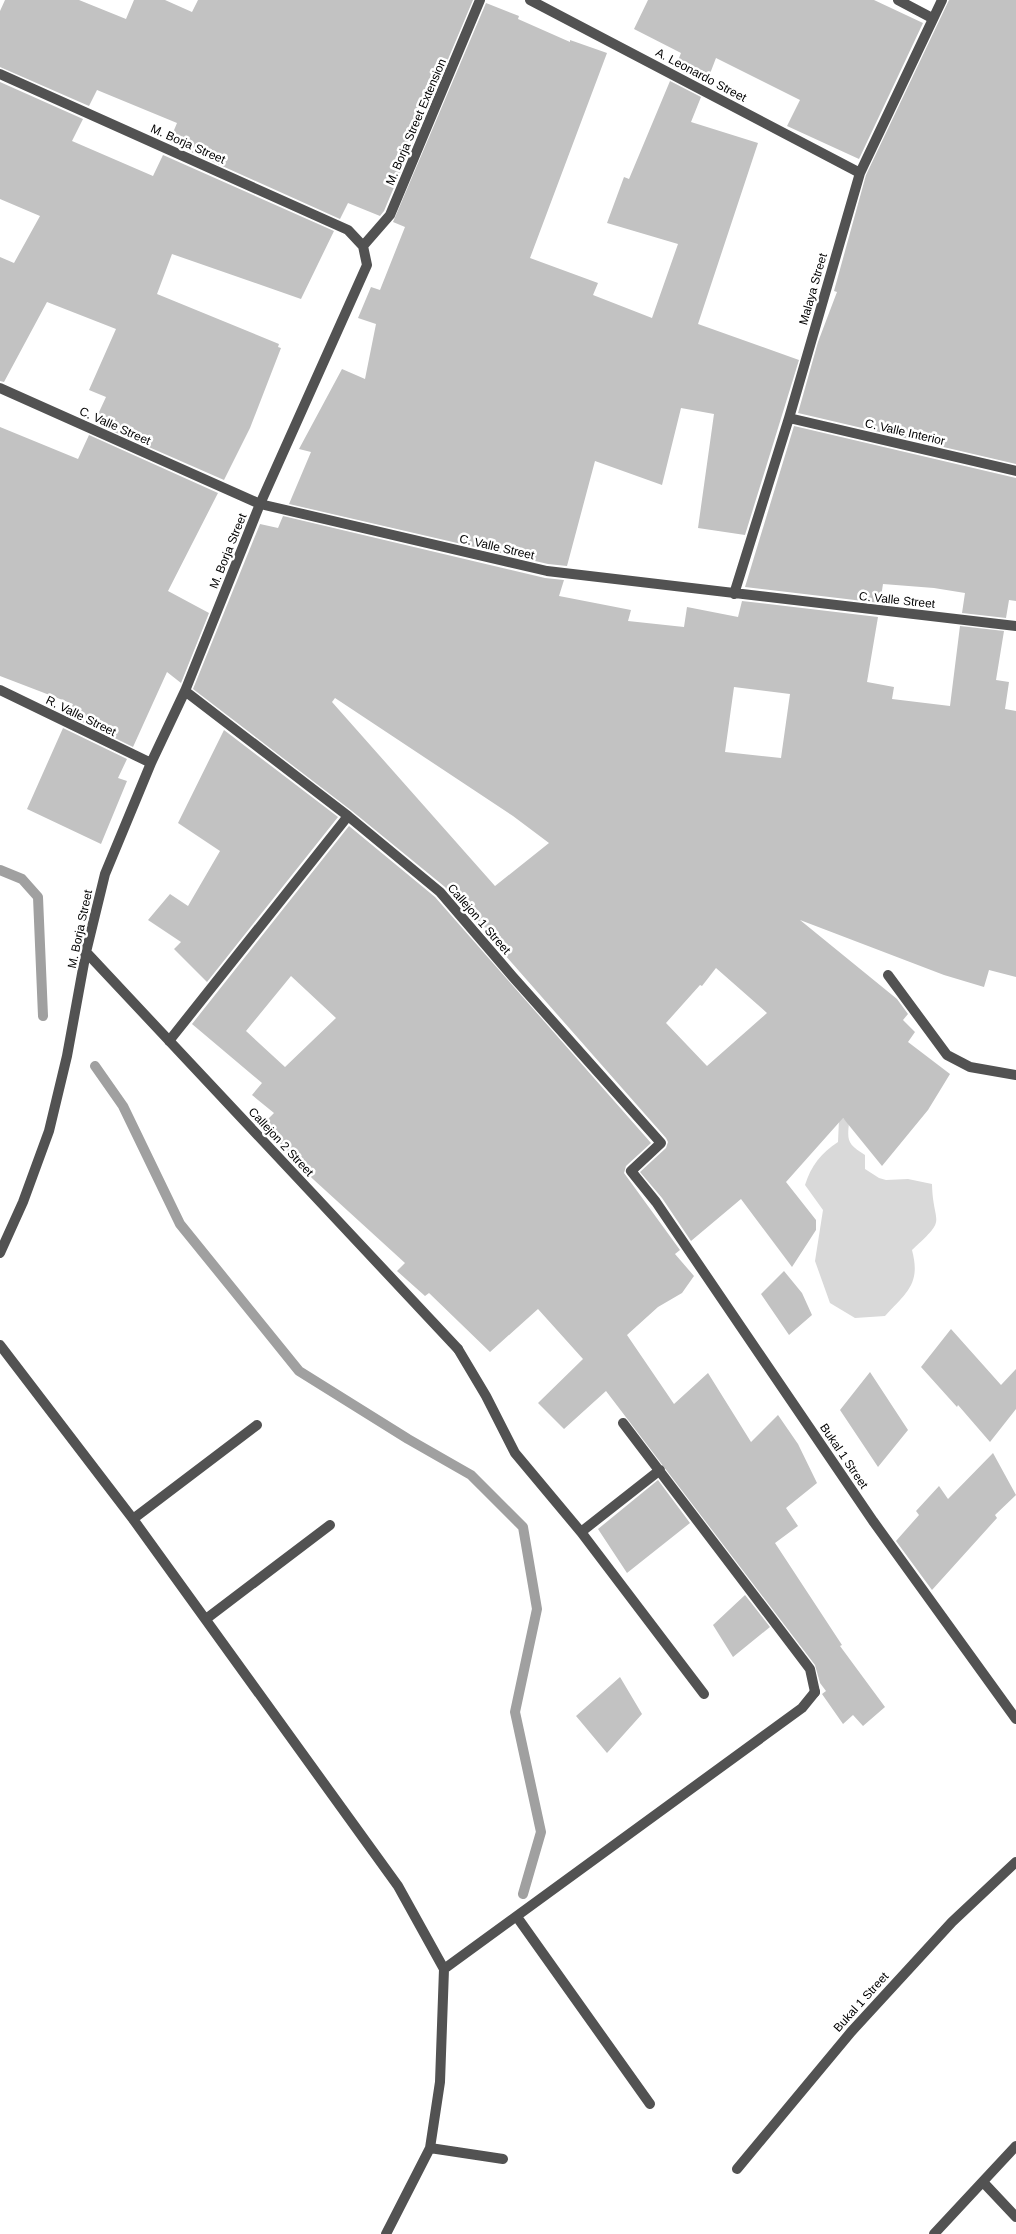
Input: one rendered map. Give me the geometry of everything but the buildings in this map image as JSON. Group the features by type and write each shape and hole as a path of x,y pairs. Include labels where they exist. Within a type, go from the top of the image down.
{"street":[{"name":"M. Borja Street Extension","path":"363,246 390,215 480,0"},
{"name":"A. Leonardo Street","path":"530,0 860,173"},
{"path":"898,0 932,18"},
{"name":"Malaya Street","path":"734,594 789,418 860,173 942,0"},
{"name":"M. Borja Street","path":"0,74 348,230 363,246 367,265 260,504 185,691 151,763 105,874 86,952 67,1056 49,1131 23,1202 0,1253"},
{"name":"C. Valle Street","path":"0,388 260,504 547,571 1016,626"},
{"name":"C. Valle Interior","path":"789,418 1016,471"},
{"name":"R. Valle Street","path":"0,690 151,763"},
{"name":"Callejon 1 Street","path":"185,691 348,816 440,892 512,977 661,1143 631,1171 656,1202"},
{"path":"169,1042 348,816"},
{"name":"Callejon 2 Street","path":"86,952 458,1349 486,1396 515,1453 581,1532 704,1694"},
{"path":"888,975 947,1055 970,1067 1016,1076"},
{"name":"Bukal 1 Street","path":"656,1202 873,1521 1016,1719"},
{"path":"0,1345 133,1519 398,1886 444,1969 440,2082 430,2148 386,2234"},
{"path":"444,1969 802,1708 815,1692 810,1669 623,1423"},
{"path":"133,1519 257,1425"},
{"path":"581,1532 660,1470"},
{"path":"206,1619 330,1525"},
{"name":"Bukal 1 Street","path":"737,2169 851,2032 952,1922 1016,1862"},
{"path":"516,1917 650,2104"},
{"path":"934,2234 1016,2146"},
{"path":"430,2148 503,2159"},
{"path":"983,2182 1016,2217"}],"shaded area":[{"path":"830,1108 849,1123 848,1134 850,1142 865,1155 865,1169 886,1180 908,1179 932,1184 936,1215 935,1226 912,1250 915,1271 910,1287 906,1294 885,1316 855,1318 830,1303 815,1261 823,1210 805,1185 817,1160 838,1142 839,1119"}],"waterway":[{"path":"0,870 22,879 38,897 43,1016"},
{"path":"95,1066 123,1106 180,1224 299,1371 408,1439 471,1475 523,1527 537,1609 515,1712 541,1832 523,1894"}]}
